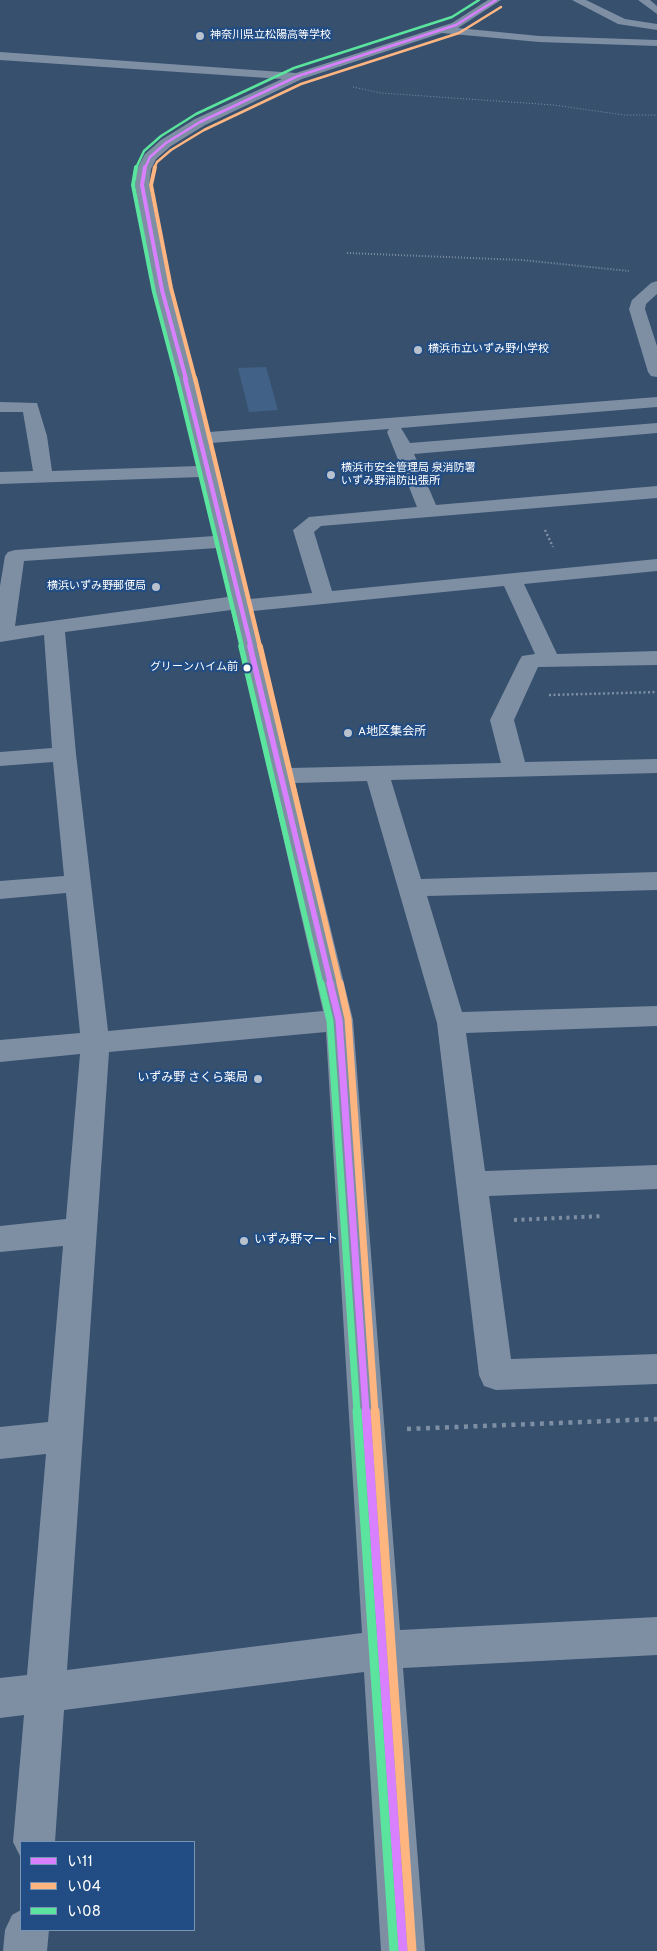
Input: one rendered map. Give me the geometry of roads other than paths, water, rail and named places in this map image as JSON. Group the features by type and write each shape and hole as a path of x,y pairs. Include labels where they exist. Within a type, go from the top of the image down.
{"street":[{"path":"403,1951 338,1020 226,541 162,290 142,185 144,169 150,157 166,143 200,122 298,76 456,24 496,0"},
{"path":"577,0 622,22 655,25 653,34 657,39"},
{"path":"643,0 657,10"},
{"path":"441,30 539,39 657,43"},
{"path":"0,56 298,76"},
{"path":"657,286 638,303 637,309 657,372"},
{"path":"201,438 657,402"},
{"path":"0,407 31,407 38,436 43,477"},
{"path":"392,423 429,511"},
{"path":"403,449 657,428"},
{"path":"0,478 209,471"},
{"path":"324,598 303,530 316,521 657,492"},
{"path":"226,541 14,556 1,635 54,626 240,604 324,598 657,565"},
{"path":"511,579 549,661"},
{"path":"34,1841 95,1042 64,754 54,626"},
{"path":"515,770 502,720 530,661 657,658"},
{"path":"0,759 64,754"},
{"path":"281,776 657,766"},
{"path":"377,773 451,1023 496,1374 657,1369"},
{"path":"411,888 657,881"},
{"path":"0,890 77,883"},
{"path":"451,1023 657,1016"},
{"path":"0,1051 338,1020"},
{"path":"471,1184 657,1177"},
{"path":"0,1239 80,1231"},
{"path":"0,1443 65,1436"},
{"path":"0,1698 381,1650 657,1636"},
{"path":"25,1951 27,1931"}],"water":[{"path":"266,367 278,410 249,412 238,368"}],"place":[{"name":"神奈川県立松陽高等学校","path":"200,36"},
{"name":"横浜市立いずみ野小学校","path":"418,350"},
{"name":"横浜市安全管理局 泉消防署 いずみ野消防出張所","path":"331,475"},
{"name":"横浜いずみ野郵便局","path":"156,587"},
{"name":"グリーンハイム前","path":"247,668"},
{"name":"A地区集会所","path":"348,733"},
{"name":"いずみ野 さくら薬局","path":"258,1079"},
{"name":"いずみ野マート","path":"244,1241"}]}
